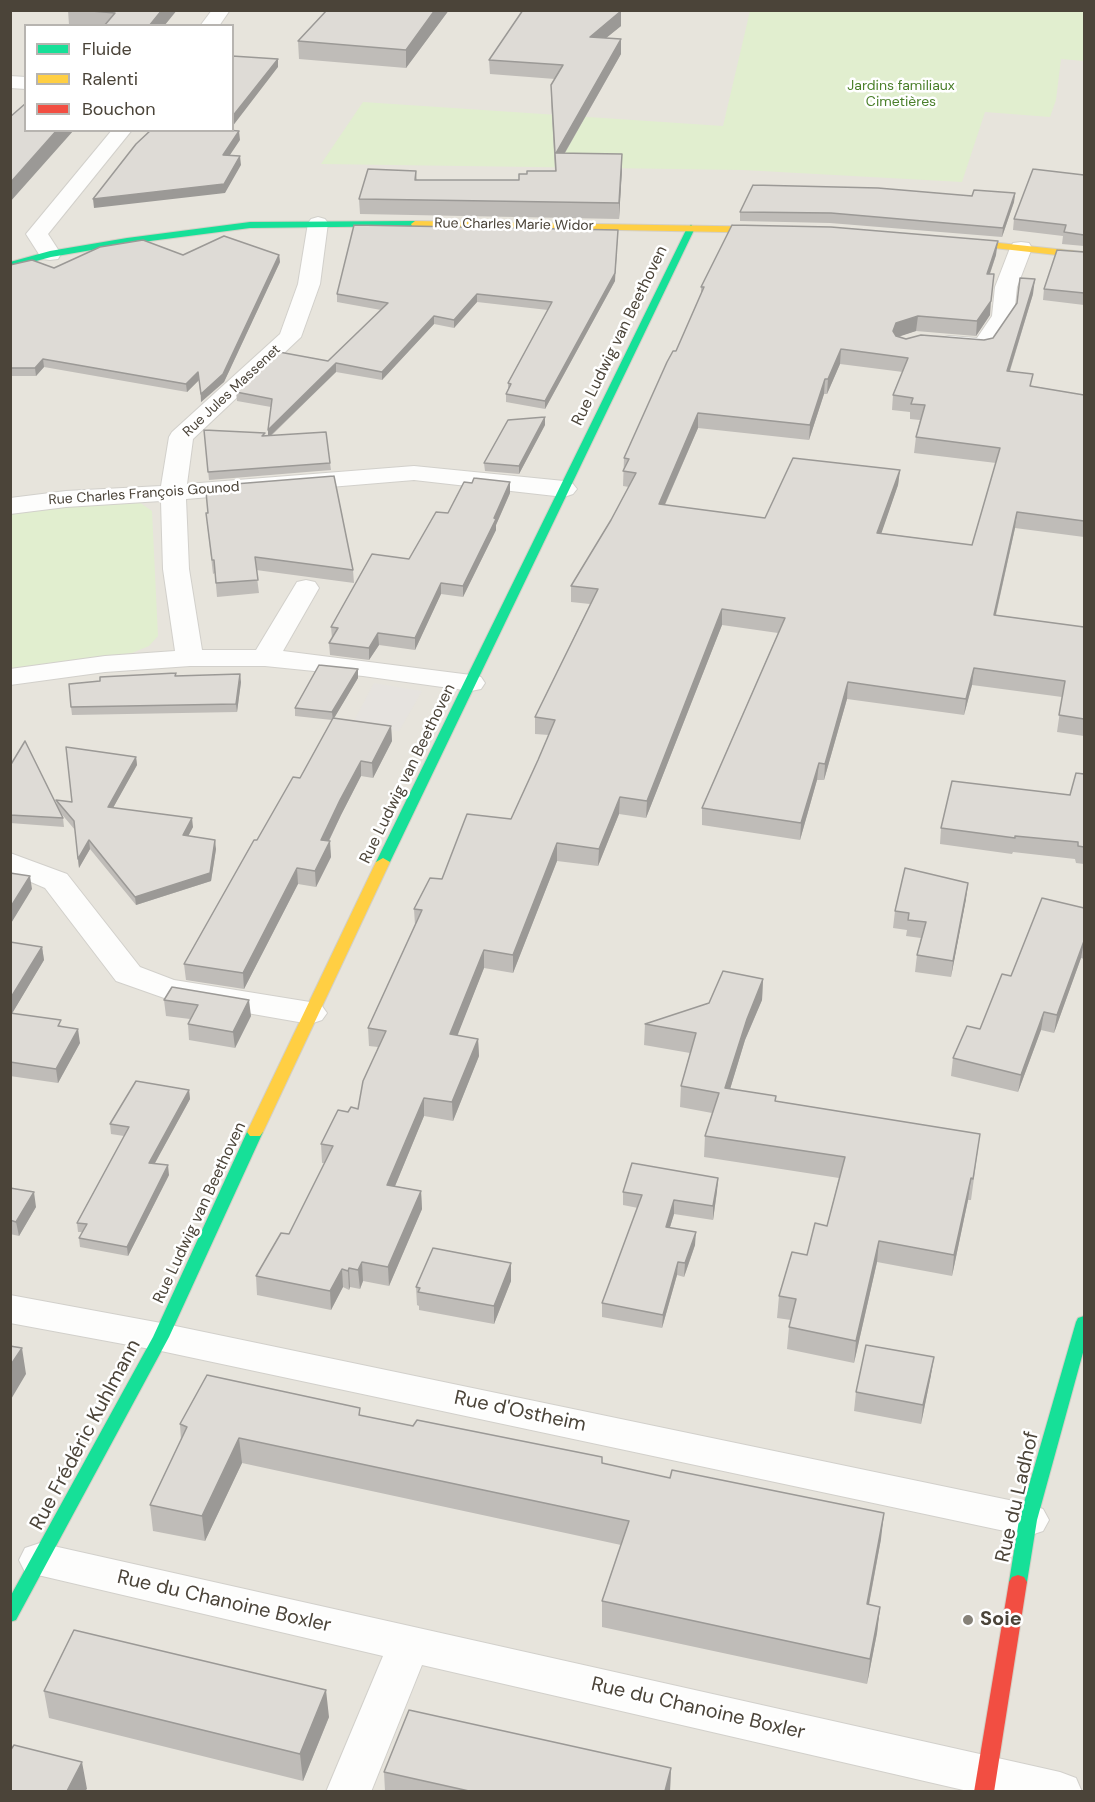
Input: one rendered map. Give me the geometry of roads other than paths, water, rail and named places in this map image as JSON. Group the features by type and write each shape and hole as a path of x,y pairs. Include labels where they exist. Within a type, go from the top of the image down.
{"street":[{"path":"211,24 222,10"},
{"path":"50,254 28,234 121,132"},
{"name":"Rue Charles Marie Widor","path":"10,265 50,254 127,241 250,225 318,223 784,230"},
{"name":"Rue Jules Massenet","path":"190,658 176,569 173,493 181,437 290,337 309,284 318,223"},
{"name":"Rue Ludwig van Beethoven","path":"161,1337 310,1013 691,228"},
{"path":"940,240 1084,255"},
{"path":"928,341 983,345 1003,316 1006,287 1021,248"},
{"name":"Rue Charles François Gounod","path":"10,506 66,499 173,493 414,472 564,489"},
{"path":"266,658 306,588"},
{"path":"10,677 105,664 190,658 266,658 363,668 471,683"},
{"path":"10,862 56,880 128,974 167,989 310,1013"},
{"name":"Rue d'Ostheim","path":"10,1309 161,1337 1028,1520"},
{"name":"Rue du Ladhof","path":"986,1783 1028,1520 1084,1322"},
{"name":"Rue Frédéric Kuhlmann","path":"10,1615 161,1337"},
{"name":"Rue du Chanoine Boxler","path":"40,1560 409,1644 986,1783 1059,1791"},
{"path":"348,1791 409,1644"}],"place":[{"name":"Soie","path":"968,1620"}],"park label":[{"name":"Jardins familiaux Cimetières","path":"901,94"}]}
